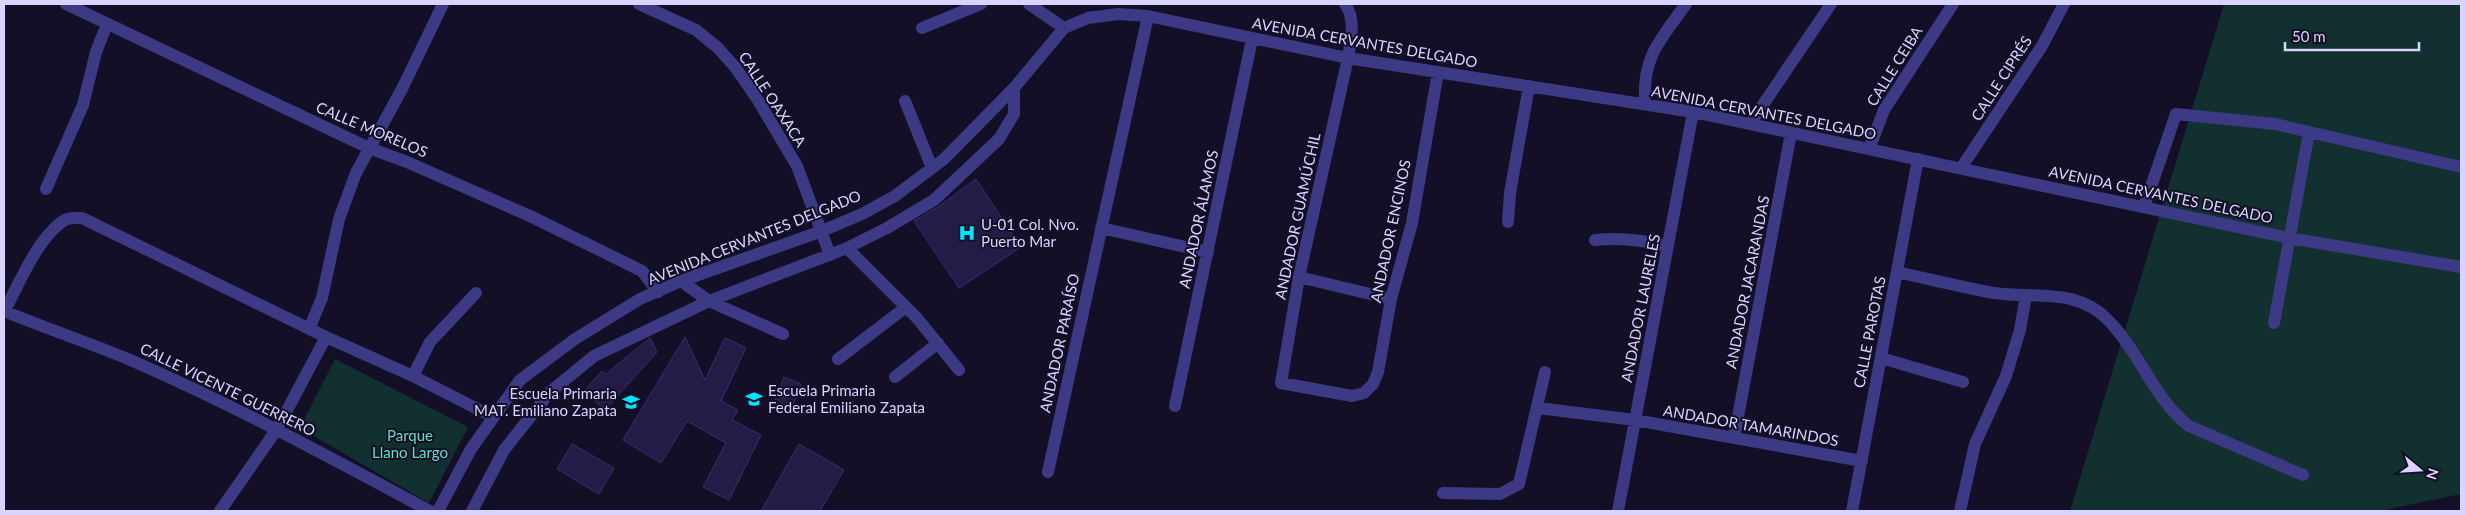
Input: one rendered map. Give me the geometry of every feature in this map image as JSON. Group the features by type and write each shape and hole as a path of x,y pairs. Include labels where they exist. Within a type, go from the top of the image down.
{"street":[{"name":"CALLE MORELOS","path":"66,4 369,148 407,162 530,216 642,271 658,292"},
{"path":"309,329 322,298 339,219 356,173 402,89 443,4"},
{"name":"CALLE OAXACA","path":"639,4 696,30 718,48 735,67 756,97 797,166 830,255"},
{"path":"922,28 981,4"},
{"path":"1029,4 1064,28"},
{"name":"ANDADOR GUAMÚCHIL","path":"1345,4 1351,12 1352,36 1298,277 1281,383 1352,396 1364,393"},
{"path":"1645,104 1643,82 1650,56 1686,4"},
{"path":"1750,124 1831,4"},
{"name":"CALLE CEIBA","path":"1869,149 1884,110 1953,4"},
{"name":"CALLE CIPRÉS","path":"1961,168 2042,46 2064,4"},
{"name":"AVENIDA CERVANTES DELGADO","path":"438,511 471,449 520,380 575,339 640,300 681,282 822,231 862,214 886,200 944,159 1014,88 1064,28 1088,18 1118,14 1148,16 1348,58 1693,112 2289,238 2461,267"},
{"name":"ANDADOR PARAÍSO","path":"1048,472 1148,16"},
{"path":"46,189 83,104 96,52 107,24"},
{"name":"ANDADOR ÁLAMOS","path":"1175,406 1252,39"},
{"name":"ANDADOR ENCINOS","path":"1364,393 1373,384 1378,372 1391,299 1412,223 1438,72"},
{"path":"1508,222 1510,193 1529,86"},
{"path":"472,511 504,450 550,392 594,356 709,301 847,248 888,228 934,200 999,138 1014,114 1014,88"},
{"path":"904,101 932,168"},
{"name":"ANDADOR LAURELES","path":"1618,511 1693,112"},
{"path":"2144,207 2176,114 2276,124 2461,167"},
{"path":"2274,323 2309,132"},
{"name":"ANDADOR JACARANDAS","path":"1734,438 1791,133"},
{"path":"944,159 959,176"},
{"name":"CALLE PAROTAS","path":"1852,511 1918,159"},
{"path":"4,312 48,236 65,219 82,218 309,329 413,376 493,417"},
{"path":"1101,228 1208,252"},
{"path":"1595,240 1614,238 1634,239 1668,246"},
{"path":"847,248 906,307 959,370"},
{"path":"1897,272 1995,293 2056,295 2082,301 2107,319 2123,336 2174,414 2190,426 2303,475"},
{"path":"1298,277 1391,299"},
{"path":"681,282 709,301 784,334"},
{"path":"413,376 430,342 476,292"},
{"path":"1960,511 1975,444 2006,376 2020,330 2026,295"},
{"path":"838,359 906,307"},
{"name":"CALLE VICENTE GUERRERO","path":"4,312 127,359 277,428 430,511"},
{"path":"220,511 277,428 326,337"},
{"path":"895,377 938,343"},
{"path":"1881,358 1963,382"},
{"path":"1443,493 1500,494 1520,484 1545,372"},
{"name":"ANDADOR TAMARINDOS","path":"1538,408 1636,420 1862,461"}],"green space":[{"path":"2224,4 2461,4 2461,494 2380,511 2070,511"},
{"name":"Parque Llano Largo","path":"335,359 468,427 429,503 300,428"}],"building":[{"name":"U-01 Col. Nvo. Puerto Mar","path":"976,179 1021,247 959,288 914,221 938,207"},
{"path":"685,337 705,380 725,338 746,348 721,401 738,410 732,420 761,435 729,500 703,487 726,443 687,421 661,463 623,440"},
{"path":"650,338 657,352 605,410 584,391 602,371 606,374"},
{"path":"784,377 801,384 791,410 774,403"},
{"path":"572,444 614,468 599,494 557,469"},
{"path":"799,444 844,470 820,511 761,511"}],"place":[{"name":"U-01 Col. Nvo. Puerto Mar","path":"967,233"},
{"name":"Escuela Primaria Federal Emiliano Zapata","path":"754,399"},
{"name":"Escuela Primaria MAT. Emiliano Zapata","path":"631,402"}]}
